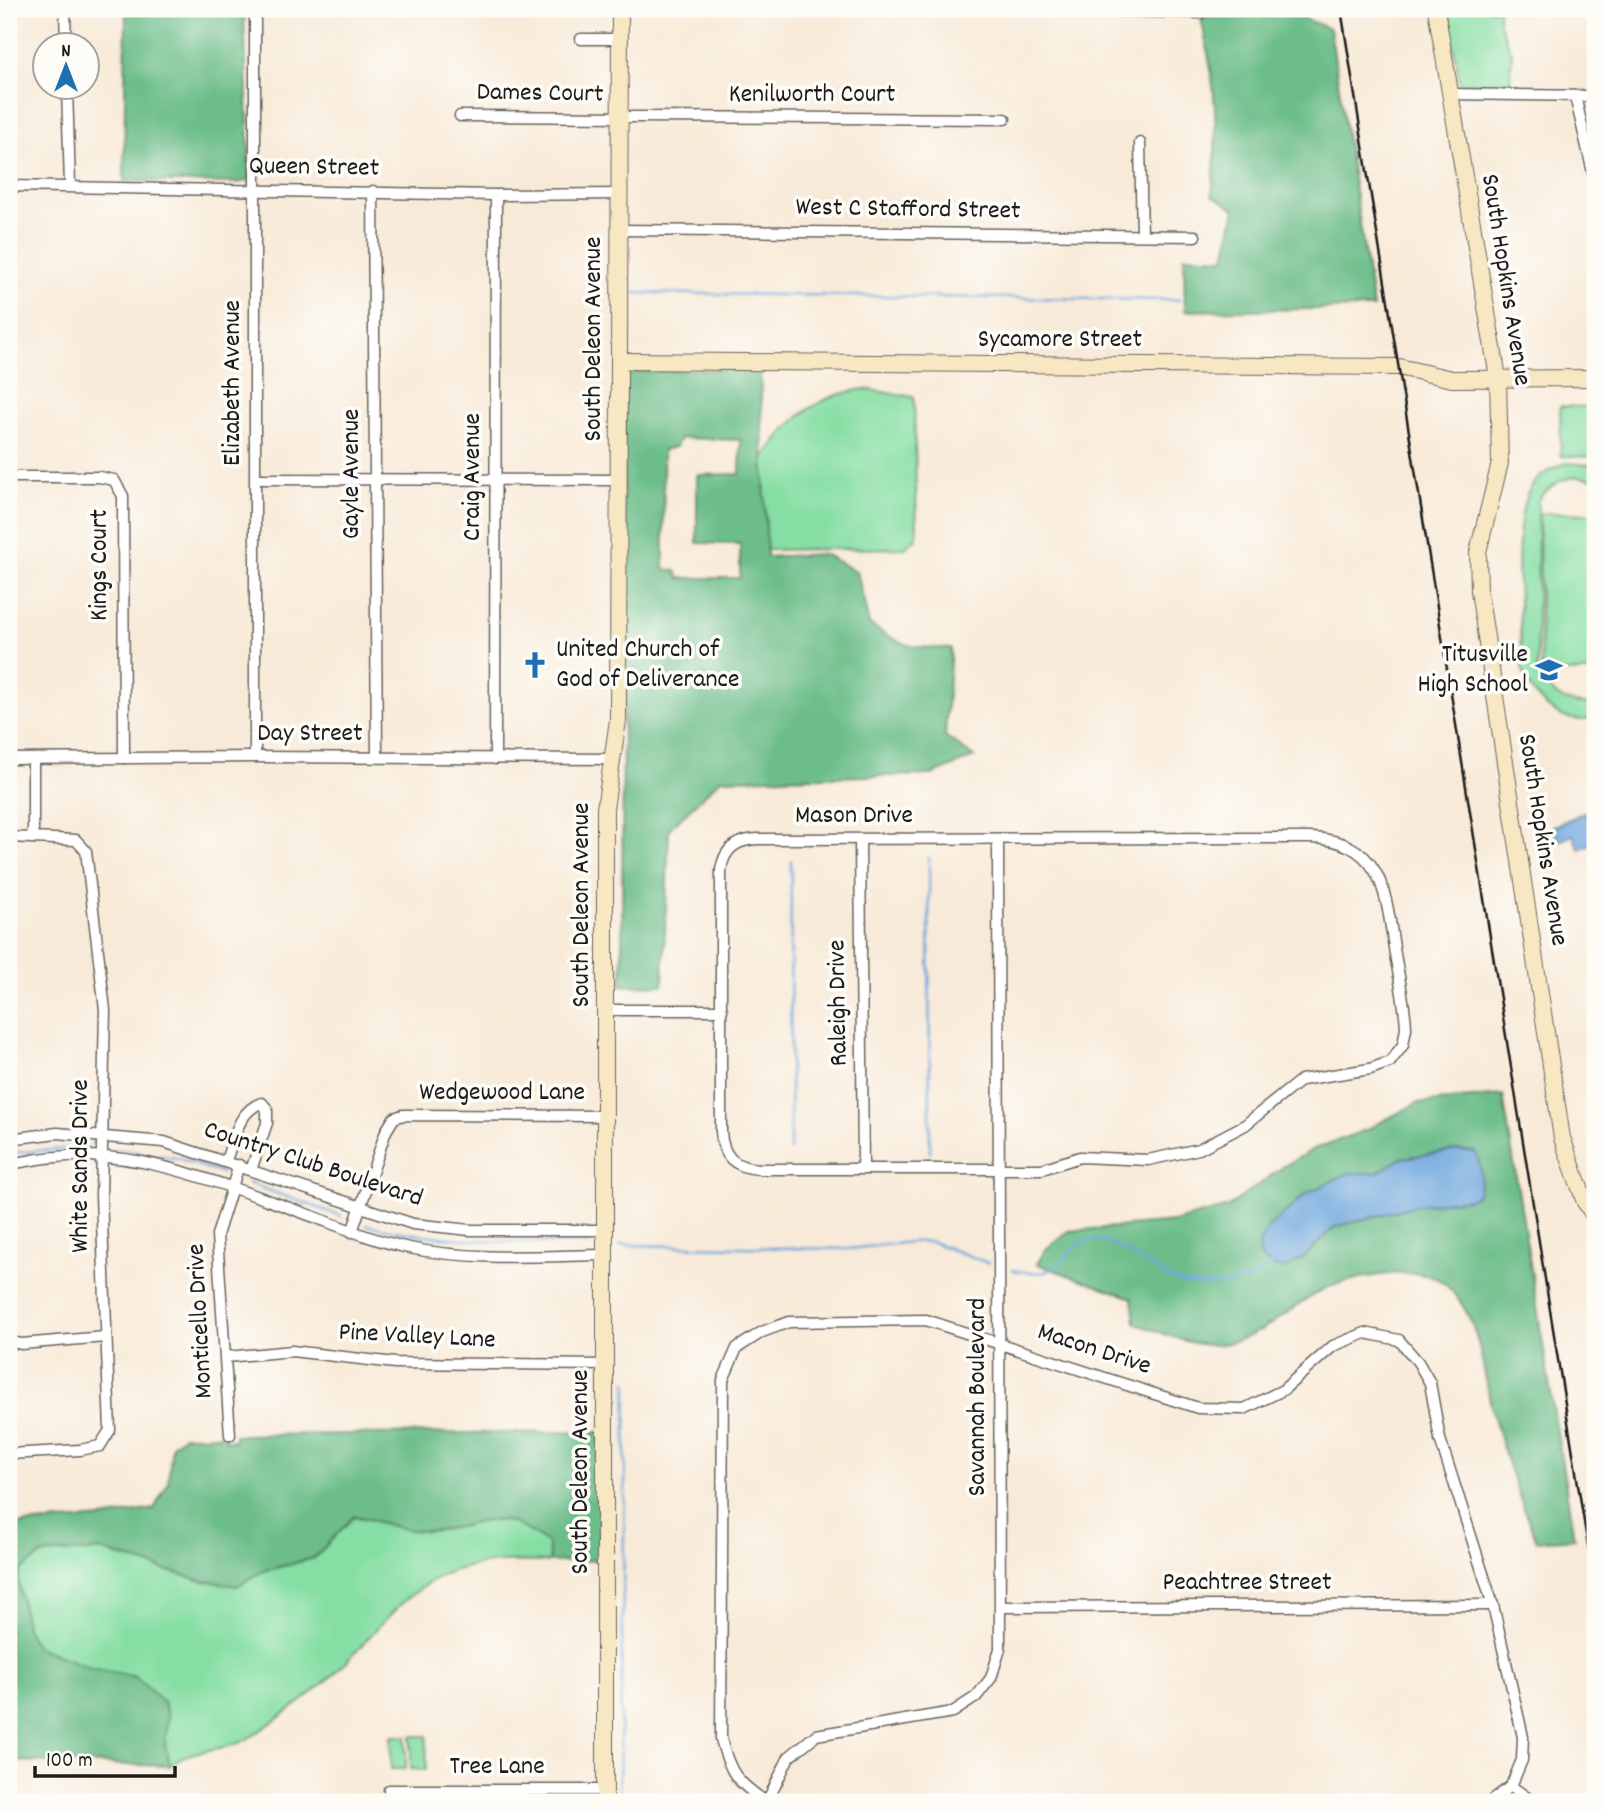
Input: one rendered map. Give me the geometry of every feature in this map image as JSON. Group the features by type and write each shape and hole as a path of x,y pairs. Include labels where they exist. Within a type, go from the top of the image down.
{"street":[{"path":"65,9 66,32"},
{"name":"Elizabeth Avenue","path":"255,9 255,757"},
{"name":"South Deleon Avenue","path":"605,1796 605,809 618,720 620,9"},
{"path":"1030,9 1201,13"},
{"name":"South Hopkins Avenue","path":"1436,9 1499,378 1500,464 1478,552 1479,591 1562,1138 1585,1202 1595,1217"},
{"path":"580,39 620,39"},
{"path":"1450,94 1595,96"},
{"path":"1575,96 1595,181"},
{"path":"67,102 70,186"},
{"name":"Dames Court","path":"460,116 619,118"},
{"name":"Kenilworth Court","path":"619,118 1005,119"},
{"path":"1140,143 1142,235"},
{"name":"Queen Street","path":"9,186 496,195 619,194"},
{"name":"Gayle Avenue","path":"373,191 377,757"},
{"name":"Craig Avenue","path":"495,759 496,195"},
{"name":"West C Stafford Street","path":"620,230 1195,236"},
{"name":"Sycamore Street","path":"619,361 1399,367 1452,379 1595,378"},
{"name":"Kings Court","path":"9,477 99,477 114,480 123,496 124,758"},
{"path":"256,479 618,480"},
{"name":"Day Street","path":"9,760 377,757 611,760"},
{"path":"33,759 33,837"},
{"name":"White Sands Drive","path":"9,837 76,841 86,851 88,885 104,985 102,1158 105,1337 110,1430 100,1446 80,1450 9,1454"},
{"name":"Mason Drive","path":"1312,838 1348,845 1371,864 1384,887 1406,1028 1400,1050 1384,1065 1301,1080 1245,1125 1199,1149 1148,1160 1086,1157 1042,1169 748,1169 731,1160 723,1150 720,1132 720,870 728,850 735,843 749,839 860,839 1312,838"},
{"name":"Raleigh Drive","path":"860,839 863,1167"},
{"name":"Savannah Boulevard","path":"766,1802 789,1757 817,1735 953,1712 976,1697 990,1678 1000,1650 1001,1167 998,839"},
{"path":"605,1010 722,1010"},
{"path":"226,1160 243,1116 253,1106 262,1103 267,1109 267,1123 251,1170"},
{"name":"Wedgewood Lane","path":"352,1232 386,1131 394,1118 403,1115 605,1116"},
{"name":"Country Club Boulevard","path":"9,1139 57,1133 164,1142 226,1160 360,1209 413,1224 470,1230 606,1230"},
{"name":"Country Club Boulevard","path":"9,1164 57,1157 102,1158 159,1166 230,1186 352,1232 409,1248 474,1255 605,1255"},
{"name":"Monticello Drive","path":"230,1435 217,1235 230,1186 239,1165"},
{"name":"Macon Drive","path":"766,1802 741,1784 728,1767 721,1739 723,1380 737,1348 762,1332 789,1322 926,1320 1198,1408 1244,1409 1283,1390 1333,1346 1365,1333 1399,1340 1418,1362 1430,1383 1440,1440 1493,1605 1523,1737 1522,1760 1511,1786"},
{"path":"9,1341 21,1344 105,1337"},
{"name":"Pine Valley Lane","path":"226,1357 292,1351 395,1363 605,1366"},
{"name":"Peachtree Street","path":"1001,1607 1493,1605"},
{"path":"1490,1802 1511,1786 1533,1802"},
{"name":"Tree Lane","path":"389,1790 605,1796"}],"green space":[{"path":"126,9 244,9 250,180 237,183 124,181"},
{"path":"1249,9 1289,12 1330,29 1373,308 1185,311 1184,256 1225,258 1235,209 1212,195 1215,106 1201,18"},
{"path":"1447,9 1499,9 1499,24 1512,53 1510,83 1460,84"},
{"path":"760,368 767,557 824,554 857,572 869,624 907,645 951,648 945,736 974,757 932,775 721,779 669,829 663,985 622,986 624,372","holes":["680,438 741,440 740,474 697,475 697,543 740,544 740,578 679,578 676,571 664,569 663,450 676,447"]},
{"path":"864,389 914,397 917,537 905,548 765,550 762,471 768,451 808,409 828,398"},
{"path":"1560,406 1595,407 1595,457 1561,456"},
{"path":"1566,463 1595,465 1595,480 1578,477 1564,480 1550,488 1538,500 1537,669 1547,686 1560,697 1576,703 1595,703 1595,718 1582,720 1559,715 1549,708 1533,691 1522,669 1518,574 1525,502 1531,487 1538,479"},
{"path":"1539,513 1595,514 1595,672 1541,672"},
{"path":"1503,1095 1574,1538 1537,1541 1500,1440 1473,1327 1459,1300 1439,1280 1398,1273 1331,1286 1250,1336 1212,1345 1178,1339 1135,1323 1132,1298 1037,1264 1046,1249 1069,1231 1173,1222 1228,1207 1284,1166 1314,1149 1366,1130 1417,1103","holes":["1459,1150 1469,1152 1469,1199 1417,1205 1334,1227 1303,1258 1285,1268 1348,1173 1376,1173 1402,1158"]},
{"path":"600,1432 600,1560 550,1562 548,1544 512,1523 486,1521 444,1530 424,1531 354,1516 314,1558 263,1571 237,1586 199,1580 100,1550 43,1554 20,1571 18,1579 26,1628 36,1647 91,1668 136,1677 163,1702 168,1715 165,1747 170,1766 9,1761 9,1525 103,1518 154,1509 168,1483 172,1445 183,1436 226,1435 226,1441 235,1440 235,1435"},
{"path":"354,1516 426,1531 477,1521 508,1521 523,1525 549,1544 550,1562 471,1566 430,1582 390,1615 332,1676 285,1713 249,1738 230,1746 196,1752 170,1766 165,1747 167,1715 136,1677 91,1668 36,1647 26,1628 18,1579 20,1571 43,1554 100,1550 199,1580 237,1586 263,1571 314,1558"},
{"path":"391,1736 406,1736 406,1769 391,1769"},
{"path":"411,1736 427,1736 426,1770 411,1769"}],"water":[{"path":"1585,812 1595,834 1595,842 1579,849 1573,835 1559,841 1552,827"},
{"path":"1459,1150 1475,1152 1477,1157 1481,1178 1477,1195 1469,1199 1417,1205 1335,1227 1303,1258 1285,1268 1273,1266 1261,1258 1259,1244 1267,1229 1307,1193 1348,1173 1376,1173 1402,1158"}],"waterway":[{"path":"635,293 1180,300"},
{"path":"929,857 930,1153"},
{"path":"790,1150 791,860"},
{"path":"9,1153 89,1147"},
{"path":"117,1149 181,1159 221,1173"},
{"path":"248,1183 341,1216"},
{"path":"367,1225 450,1238 590,1243"},
{"path":"1013,1270 1045,1272 1059,1264 1076,1246 1089,1240 1117,1246 1170,1278 1195,1285 1237,1282 1272,1264"},
{"path":"620,1245 848,1249 919,1241 932,1242 988,1263"},
{"path":"619,1802 627,1382"}],"railway":[{"path":"1341,9 1595,1590"}],"place":[{"name":"United Church of God of Deliverance","path":"535,665"},
{"name":"Titusville High School","path":"1549,670"}]}
